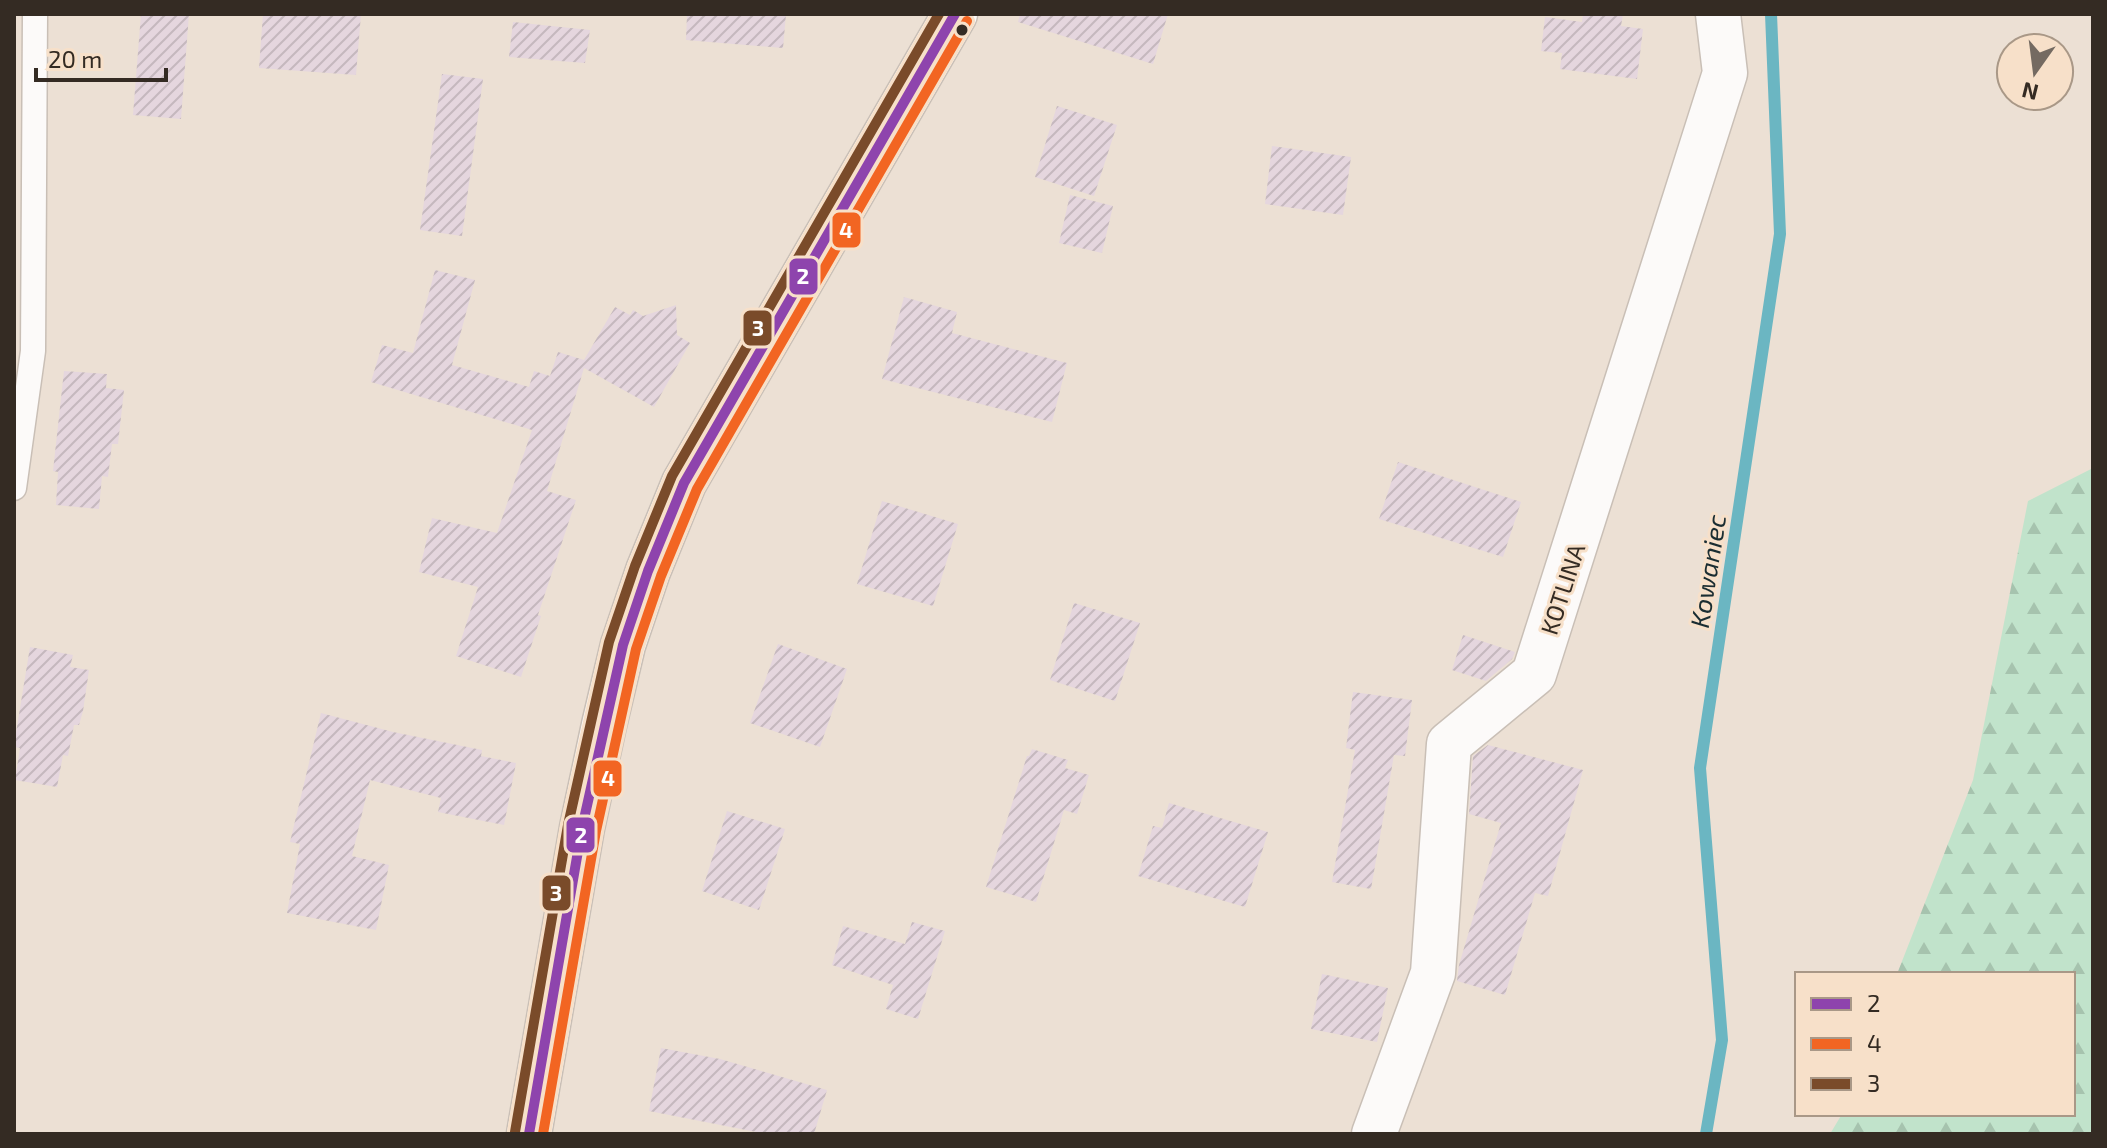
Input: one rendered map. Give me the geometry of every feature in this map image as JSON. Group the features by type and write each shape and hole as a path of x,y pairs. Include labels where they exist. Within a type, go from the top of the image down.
{"street":[{"path":"529,1134 582,828 623,645 648,571 684,483 955,14"},
{"name":"KOTLINA","path":"1374,1134 1433,973 1449,744 1534,674 1725,73 1718,14"}],"lane":[{"path":"14,488 33,351 35,14"}],"green space":[{"path":"2093,468 2093,1134 1830,1134 1841,1116 2075,1116 2075,972 1898,972 1973,780 2028,501"}],"building":[{"path":"141,14 189,14 181,119 133,115"},
{"path":"263,14 361,14 356,75 259,68"},
{"path":"687,14 786,14 783,48 686,40"},
{"path":"1020,14 1168,14 1153,64 1018,22"},
{"path":"1583,14 1623,14 1621,26 1643,29 1637,79 1560,69 1562,53 1541,51 1545,17 1582,22"},
{"path":"513,22 590,30 585,63 509,57"},
{"path":"442,74 483,79 462,236 420,230"},
{"path":"1057,106 1117,125 1094,196 1035,177"},
{"path":"1272,146 1351,157 1343,215 1265,204"},
{"path":"1070,195 1113,206 1102,253 1059,243"},
{"path":"435,270 475,280 452,365 529,387 534,371 550,376 558,352 584,360 615,307 630,315 633,310 643,316 676,305 677,335 690,343 654,407 584,368 547,491 576,500 521,677 456,656 478,587 419,572 432,518 497,533 532,430 371,382 382,345 413,353"},
{"path":"904,297 957,312 952,333 1067,363 1052,422 882,379"},
{"path":"64,371 107,374 106,388 124,390 118,444 112,444 108,477 102,476 99,509 56,505 58,472 53,471"},
{"path":"1398,462 1521,502 1503,557 1379,519"},
{"path":"882,501 958,524 933,606 857,584"},
{"path":"1074,603 1140,623 1115,701 1050,680"},
{"path":"1463,635 1515,652 1512,659 1486,681 1452,670"},
{"path":"778,644 847,669 820,747 750,723"},
{"path":"30,647 73,655 70,667 89,670 83,711 79,725 74,725 68,756 63,755 57,787 15,780 20,748 14,745"},
{"path":"1353,692 1412,700 1405,756 1394,755 1371,889 1332,882 1355,750 1346,748"},
{"path":"321,713 482,750 481,756 516,763 504,825 438,812 441,798 370,780 352,856 389,865 376,930 287,913 300,844 290,842"},
{"path":"1488,745 1583,770 1548,896 1535,893 1505,995 1457,981 1501,823 1469,814 1473,756"},
{"path":"1032,749 1068,760 1065,768 1089,775 1077,814 1064,810 1036,902 986,887 1027,756"},
{"path":"1169,803 1268,832 1245,907 1138,876 1153,826 1162,828"},
{"path":"727,811 785,829 759,910 702,891"},
{"path":"912,922 945,931 918,1019 886,1009 893,985 832,965 843,926 905,944"},
{"path":"1322,974 1388,988 1377,1042 1311,1029"},
{"path":"661,1048 720,1059 827,1090 814,1134 766,1134 649,1111"}],"waterway":[{"name":"Kowaniec","path":"1706,1134 1722,1040 1700,768 1780,234 1771,14"}],"transit line":[{"name":"3","path":"515,1132 568,825 609,642 635,566 672,476 939,14"},
{"name":"2","path":"529,1134 582,828 623,645 648,571 684,483 955,14"},
{"name":"4","path":"543,1134 596,831 636,649 661,576 697,489 967,21"}]}
